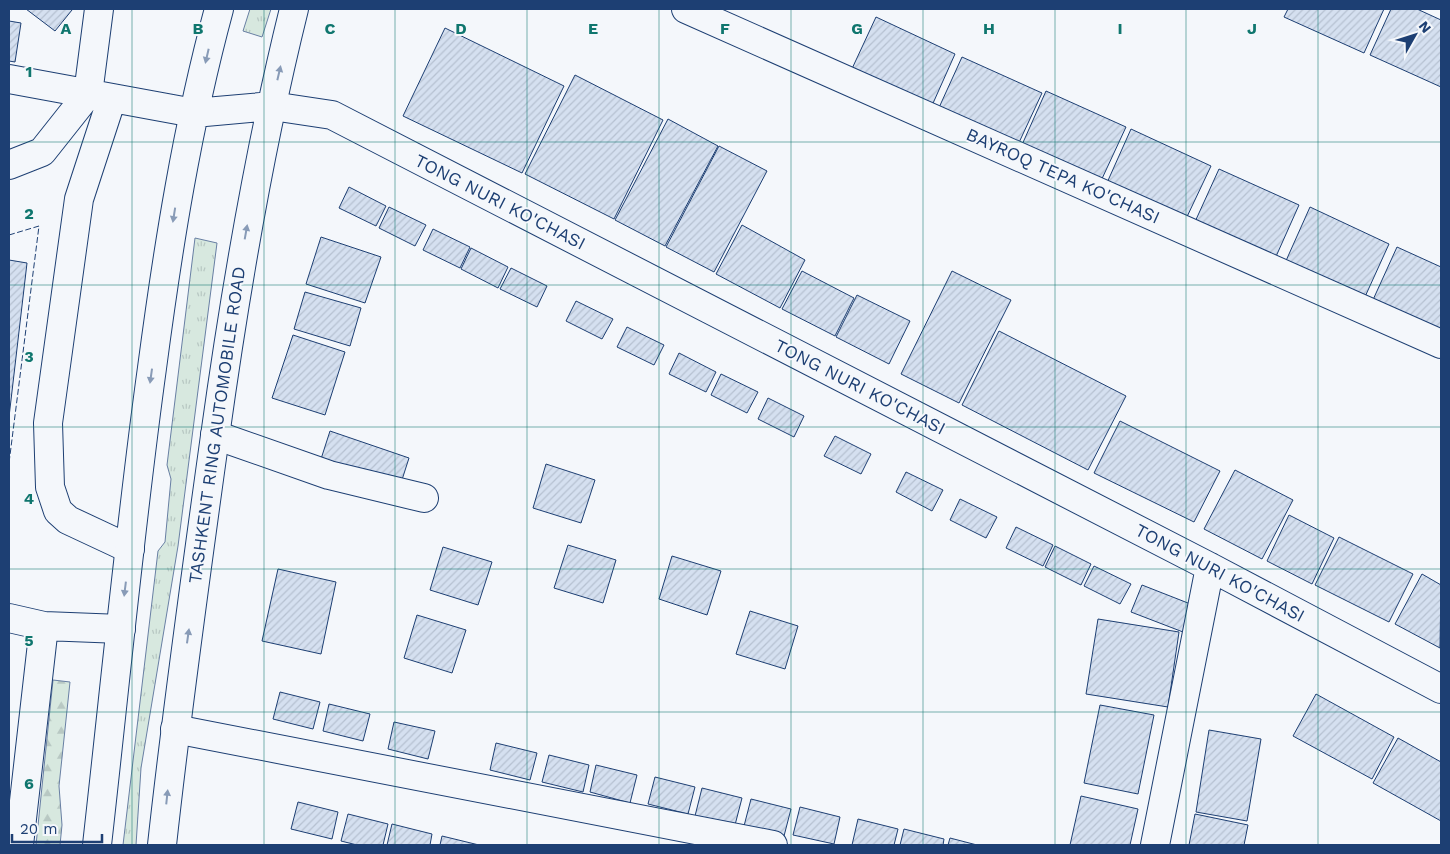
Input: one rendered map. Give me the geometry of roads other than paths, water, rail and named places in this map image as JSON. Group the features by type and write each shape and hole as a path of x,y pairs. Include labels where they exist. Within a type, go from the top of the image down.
{"main road":[{"path":"99,9 100,96 79,199 48,423 50,487 58,511 68,520 130,549"},
{"path":"97,845 136,484 160,304 181,175 219,9"},
{"name":"TASHKENT RING AUTOMOBILE ROAD","path":"162,845 175,729 241,260 255,182 294,9"},
{"name":"BAYROQ TEPA KO'CHASI","path":"686,9 1441,344"},
{"name":"TONG NURI KO'CHASI","path":"9,79 194,113 272,106 332,115 1210,567 1441,689"},
{"path":"9,164 42,152 100,96"},
{"path":"215,435 329,475 424,498"},
{"path":"1155,845 1210,567"},
{"path":"9,618 44,626 121,629"},
{"path":"19,845 44,626"},
{"path":"175,729 773,845"}]}
